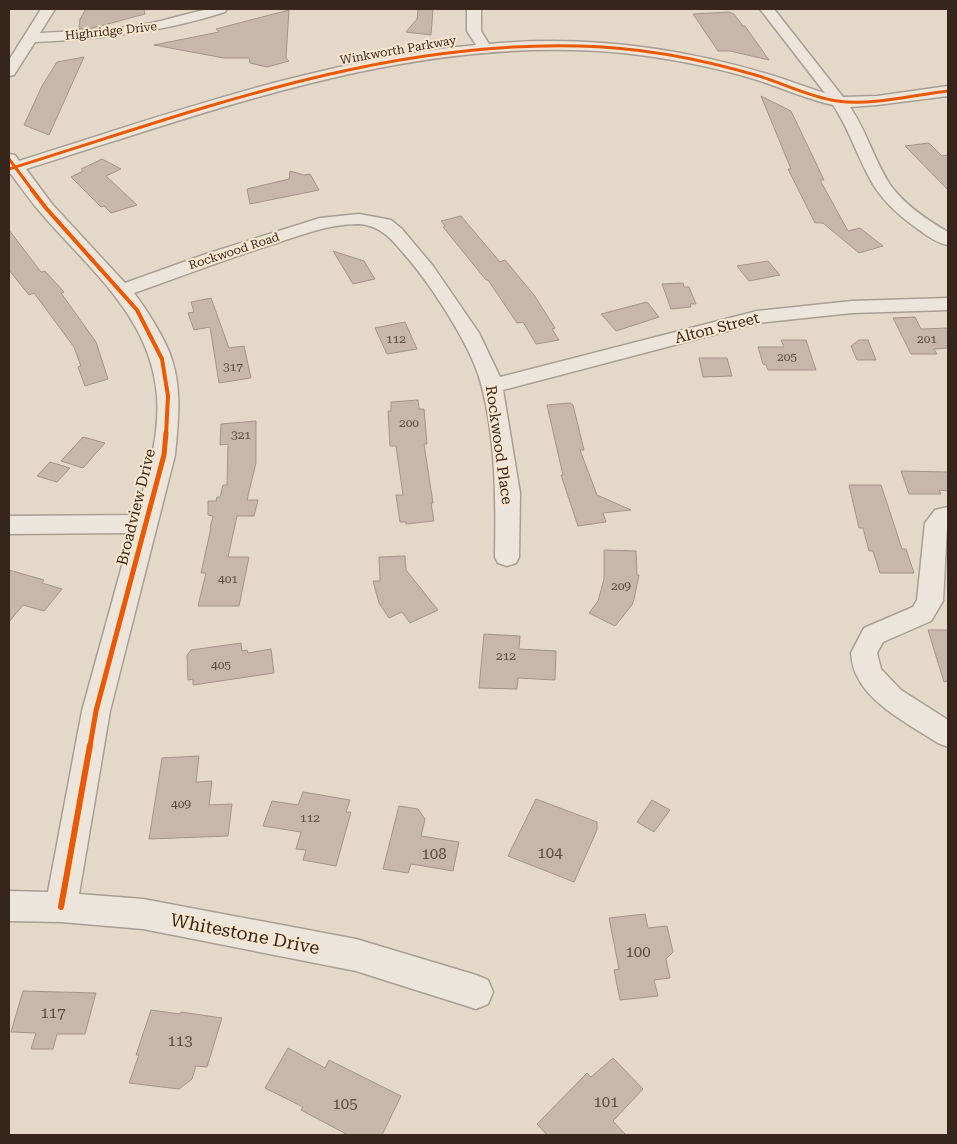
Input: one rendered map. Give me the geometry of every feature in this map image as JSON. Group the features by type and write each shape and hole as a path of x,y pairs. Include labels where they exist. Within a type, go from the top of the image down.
{"street":[{"path":"9,72 48,9"},
{"name":"Highridge Drive","path":"29,38 132,31 163,26 220,9"},
{"path":"474,9 474,31 485,48"},
{"path":"767,9 818,73 849,117 878,179 897,203 916,220 948,240"},
{"name":"Winkworth Parkway","path":"11,165 304,78 393,59 485,48 576,45 668,55 701,61 749,74 837,101 853,102 948,91"},
{"path":"849,117 948,105"},
{"name":"Broadview Drive","path":"11,165 46,208 122,290 137,310 162,359 168,396 164,455 96,710 61,907"},
{"name":"Rockwood Road","path":"122,290 320,223 348,220"},
{"name":"Rockwood Place","path":"348,220 374,221 385,224 396,233 424,266 469,333 492,386 498,418 508,494 507,558"},
{"name":"Alton Street","path":"492,386 757,317 802,310 871,305 948,304"},
{"path":"948,515 943,516 937,523 930,602 922,614 873,635 864,653 869,674 891,698 948,734"},
{"path":"9,525 145,524"},
{"name":"Whitestone Drive","path":"9,906 61,907 143,914 356,954 476,992"}],"building":[{"path":"86,9 144,9 145,14 93,28 79,29 80,19"},
{"path":"418,9 433,9 431,35 406,32 417,19"},
{"path":"289,10 286,58 289,61 267,67 250,63 249,58 224,58 154,45 219,32 216,29"},
{"path":"729,12 734,14 745,26 769,60 730,51 718,51 693,14"},
{"path":"84,57 49,135 24,125 42,86 57,62"},
{"path":"761,96 791,111 824,180 820,180 848,231 860,228 883,246 859,253 823,223 815,223 788,169 791,169"},
{"path":"929,143 942,156 948,155 948,190 905,146"},
{"path":"102,159 121,169 106,176 137,205 111,213 104,206 101,207 71,177 83,171 81,169"},
{"path":"290,171 304,175 310,174 319,190 250,204 247,189 289,179"},
{"path":"461,216 500,262 505,260 534,295 555,328 552,329 559,340 536,344 523,322 517,323 488,280 486,280 443,227 445,226 441,221"},
{"path":"9,230 41,272 45,271 64,292 61,293 96,342 108,379 85,386 78,367 81,366 74,347 34,293 29,295 9,270"},
{"path":"333,251 364,261 375,279 353,284"},
{"path":"768,261 780,275 749,281 737,266"},
{"path":"683,283 684,287 689,287 696,304 690,304 691,307 671,309 662,284"},
{"path":"211,298 229,348 244,346 251,378 219,383 210,327 194,330 188,313 194,312 191,302"},
{"path":"647,302 659,317 616,331 601,314"},
{"path":"915,317 921,329 948,328 948,348 934,349 937,354 911,354 893,318"},
{"path":"405,322 417,349 387,354 375,328"},
{"path":"781,340 806,340 816,370 768,370 766,365 763,364 758,347 784,347"},
{"path":"859,340 868,340 876,360 857,360 851,346"},
{"path":"699,358 727,358 732,376 703,377"},
{"path":"418,400 419,409 424,409 427,444 424,444 434,521 406,524 406,522 400,522 396,495 403,495 396,446 390,446 388,411 391,411 391,402"},
{"path":"570,403 573,405 584,450 580,450 597,495 631,510 603,513 606,522 578,526 561,475 563,475 547,405"},
{"path":"256,421 256,463 247,500 258,500 254,516 237,516 228,557 249,557 239,606 198,606 206,573 201,573 213,516 208,515 208,501 216,501 217,497 220,497 223,485 227,485 228,444 220,445 221,424"},
{"path":"83,437 105,443 83,468 61,461"},
{"path":"50,462 70,468 57,482 37,476"},
{"path":"901,471 948,472 948,491 939,490 941,494 909,494"},
{"path":"849,485 881,485 902,549 906,549 914,573 880,573 873,551 869,551 863,528 859,528"},
{"path":"604,550 636,551 637,575 639,575 634,599 632,605 615,626 589,613 598,601 604,579"},
{"path":"405,556 406,570 438,610 410,623 402,612 389,618 379,603 373,581 380,581 379,557"},
{"path":"9,570 44,580 42,583 62,589 44,611 23,605 9,622"},
{"path":"928,630 948,630 948,681 944,682"},
{"path":"484,634 520,636 519,649 556,651 555,680 518,678 517,689 479,688"},
{"path":"241,643 242,651 247,650 248,653 271,649 274,673 193,685 193,679 188,680 187,655 191,650"},
{"path":"199,756 196,782 212,781 209,805 232,804 228,836 149,839 162,758"},
{"path":"303,792 350,800 346,812 351,812 336,866 303,860 306,850 296,849 301,832 263,826 272,801 298,805"},
{"path":"536,799 597,822 597,830 574,882 508,856"},
{"path":"652,800 670,810 654,832 637,822"},
{"path":"399,806 418,809 425,819 421,836 459,842 453,871 411,864 408,873 383,869"},
{"path":"645,914 648,928 667,926 673,952 666,959 670,978 654,980 658,996 620,1000 614,970 619,969 609,918"},
{"path":"23,991 96,993 85,1034 57,1034 53,1049 31,1049 36,1033 11,1032"},
{"path":"151,1010 222,1018 207,1067 196,1066 192,1079 179,1089 129,1083"},
{"path":"288,1048 325,1068 329,1060 401,1096 382,1135 348,1135 301,1110 303,1107 265,1088"},
{"path":"613,1058 643,1089 613,1121 626,1135 547,1135 537,1124 587,1073 591,1077"}],"cycle path":[{"path":"9,169 289,83 360,66 432,54 505,46 601,47 669,55 737,70 838,101 863,102 948,91"},
{"path":"9,159 46,208 137,310 162,359 168,396 164,455 96,711 61,907"}]}
